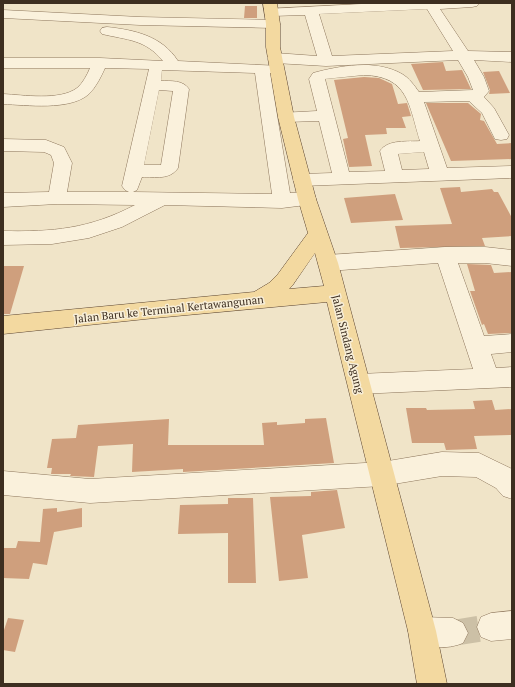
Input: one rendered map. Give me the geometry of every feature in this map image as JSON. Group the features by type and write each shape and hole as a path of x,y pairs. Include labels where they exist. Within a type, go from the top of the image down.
{"main road":[{"name":"Jalan Sindang Agung","path":"271,13 273,47 271,65 286,117 304,190 328,263 422,631 432,684"},
{"path":"256,300 276,289 285,280 318,232"},
{"name":"Jalan Baru ke Terminal Kertawangunan","path":"3,325 155,309 335,293"}],"street":[{"path":"3,14 140,21 472,3"},
{"path":"431,5 476,75 481,91 474,97"},
{"path":"305,11 319,61"},
{"path":"3,24 74,27 122,32 137,36 158,47 174,66"},
{"path":"3,63 100,63 156,66 271,65 319,61 463,55 512,57"},
{"path":"3,99 47,100 74,97 86,88 100,63"},
{"path":"271,65 282,201"},
{"path":"129,198 156,66"},
{"path":"342,179 318,76 376,70 394,74 405,82 414,97 440,176"},
{"path":"134,171 165,171 169,168 181,89 178,86 152,85"},
{"path":"414,97 474,97 482,103 501,135"},
{"path":"286,117 328,116"},
{"path":"3,145 46,146 58,151 63,163 56,198"},
{"path":"395,177 389,151 396,148 430,146"},
{"path":"3,200 56,198 77,200 162,198 282,201 304,190 342,179 512,172"},
{"path":"3,238 60,236 100,228 162,198"},
{"path":"328,263 485,255 510,262"},
{"path":"445,256 488,378"},
{"path":"477,346 512,343"},
{"path":"358,384 512,377"},
{"path":"3,484 90,491 382,474 442,464 479,466 505,479 512,487"},
{"path":"422,631 454,633"}],"building":[{"path":"245,6 257,6 257,18 244,18"},
{"path":"443,62 446,71 462,70 471,89 423,90 411,64"},
{"path":"499,71 510,93 489,94 490,90 483,72"},
{"path":"364,77 379,78 392,84 398,104 407,103 411,116 402,117 406,128 386,128 387,134 365,135 372,166 349,167 343,139 348,138 334,80"},
{"path":"426,103 468,103 481,114 480,120 484,121 497,144 512,143 512,159 451,161"},
{"path":"460,187 461,192 492,189 494,192 498,192 512,218 512,236 482,238 485,246 400,248 395,226 452,224 440,188"},
{"path":"395,194 403,220 351,223 344,198"},
{"path":"467,264 491,265 494,273 512,272 512,333 488,334 484,324 482,325 470,291 475,291"},
{"path":"3,266 24,266 10,314 3,314"},
{"path":"492,400 495,410 512,409 512,435 474,436 477,449 446,450 444,443 412,443 406,408 426,408 427,410 475,409 473,401"},
{"path":"326,418 334,463 183,472 183,469 132,472 133,444 98,446 94,477 70,476 71,474 51,474 52,468 47,468 52,439 76,438 78,425 169,419 168,445 264,445 262,423 277,422 277,425 305,423 305,419"},
{"path":"337,490 345,528 302,535 308,578 279,581 270,497 311,496 311,492"},
{"path":"228,498 253,498 256,583 228,583 228,533 178,534 180,505 228,504"},
{"path":"57,508 57,512 82,508 82,527 54,532 47,565 33,563 29,579 3,578 3,548 16,548 18,541 40,542 43,509"},
{"path":"8,618 24,620 15,652 3,650 3,633"}],"tunnel":[{"path":"453,633 491,627"}]}
